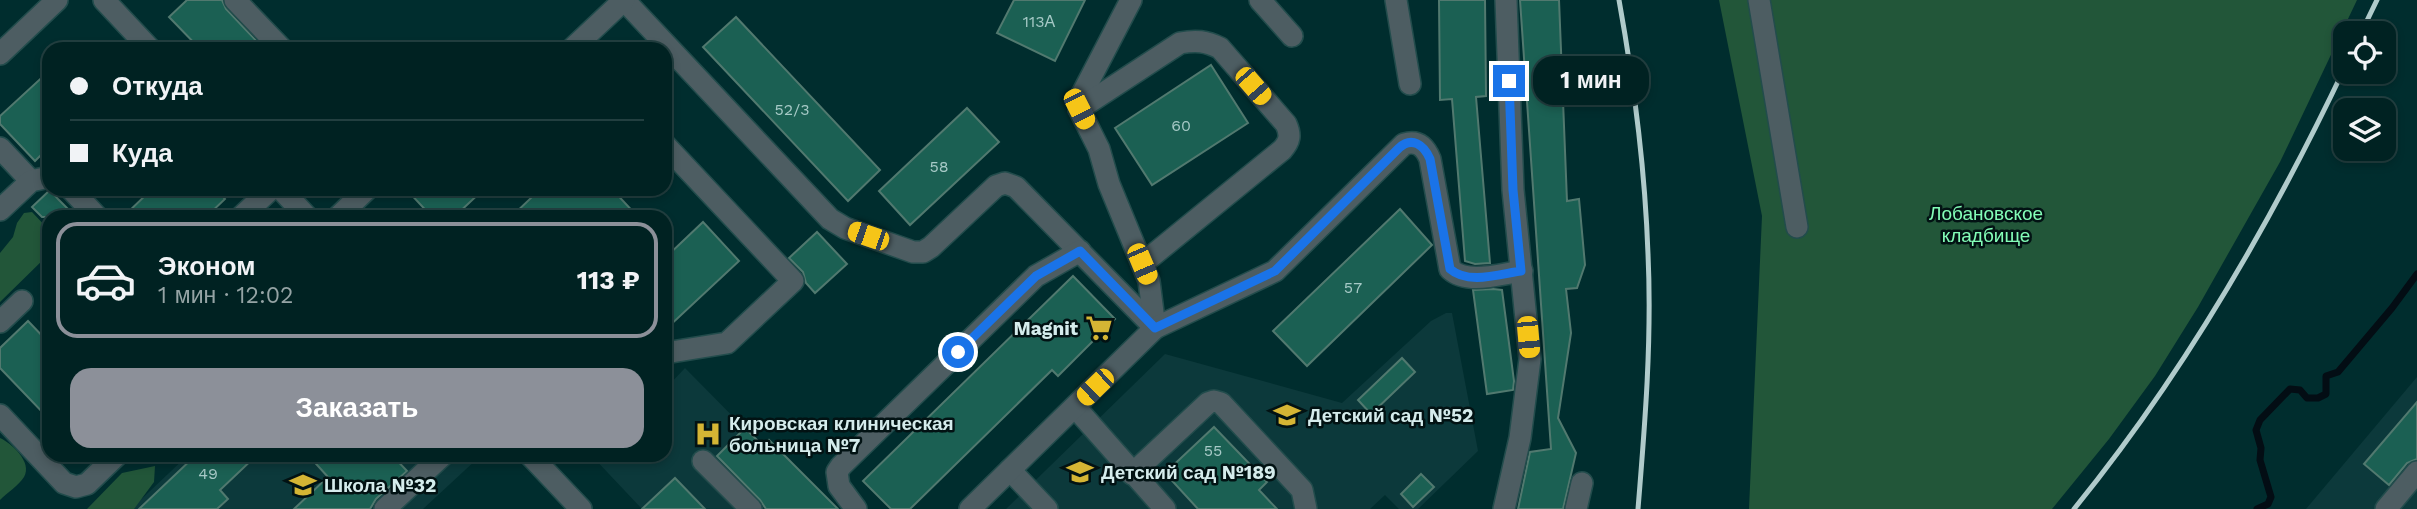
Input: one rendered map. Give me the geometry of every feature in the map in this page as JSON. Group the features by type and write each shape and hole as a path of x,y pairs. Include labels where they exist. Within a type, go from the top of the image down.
{"street":[{"path":"0,54 57,0"},
{"path":"104,0 143,42"},
{"path":"235,0 275,42"},
{"path":"580,42 624,0 664,42"},
{"path":"1131,0 1080,98 1079,109 1099,149 1109,184 1149,281 1155,328"},
{"path":"1260,0 1292,36"},
{"path":"1396,0 1410,84"},
{"path":"1504,509 1520,438 1530,359 1513,190 1506,0"},
{"path":"1767,8 1797,227"},
{"path":"1079,109 1180,43 1193,41 1206,42 1220,48 1286,124 1289,142 1282,150 1142,264"},
{"path":"672,50 838,225 914,252 923,252 996,186 1005,183 1016,187 1155,328"},
{"path":"970,509 1155,328 1275,271 1404,144 1411,142 1424,147 1430,159 1450,269 1462,277 1472,278 1521,271"},
{"path":"0,148 40,179 0,210"},
{"path":"672,152 793,281 727,343 672,352"},
{"path":"78,196 90,210"},
{"path":"248,210 264,196"},
{"path":"288,196 300,210"},
{"path":"346,210 360,196"},
{"path":"856,509 836,479 841,466 1036,276 1080,251"},
{"path":"0,321 22,302"},
{"path":"1132,474 1208,403 1214,401 1221,403 1302,490 1306,509"},
{"path":"1075,407 1165,509"},
{"path":"0,415 42,460"},
{"path":"703,461 751,509"},
{"path":"44,462 64,483 76,487 87,484 110,462"},
{"path":"385,509 435,462"},
{"path":"539,462 576,508"},
{"path":"1010,470 1041,507"},
{"path":"2386,509 2417,472"},
{"path":"1576,509 1582,483"}],"shaded area":[{"name":"Детский сад №52","path":"1446,313 1452,313 1478,451 1418,509 1399,509 1385,495 1370,509 1006,509 1165,354 1342,403 1431,321"},
{"name":"Кировская клиническая больница №7","path":"685,368 762,446 769,440 837,509 642,509 598,462 672,462 672,382"},
{"path":"2417,377 2417,509 2306,509"},
{"name":"Школа №32","path":"181,462 474,462 423,509 131,509"}],"green space":[{"name":"Лобановское кладбище","path":"1719,0 2357,0 2347,21 2333,21 2333,50 2280,162 2198,307 2155,376 2109,439 2052,509 1749,509 1762,216"},
{"path":"32,212 42,223 42,261 0,302 0,253 13,237 17,223 24,213"},
{"path":"0,438 20,454 26,471 19,483 0,500"},
{"path":"155,466 154,482 134,509 87,509 122,473"}],"building":[{"path":"187,0 222,0 226,9 257,42 193,42 169,17"},
{"path":"1014,0 1085,0 1055,61 997,33"},
{"path":"1439,0 1485,0 1486,96 1476,97 1490,263 1475,264 1465,261 1452,99 1440,100"},
{"path":"1520,0 1559,0 1567,201 1579,199 1585,265 1577,288 1566,289 1571,333 1558,418 1576,453 1563,509 1518,509 1530,452 1551,449"},
{"path":"736,17 880,170 848,201 703,47"},
{"path":"1211,65 1248,123 1152,185 1115,128"},
{"path":"42,77 42,154 35,161 0,124 0,116"},
{"path":"967,108 999,142 910,225 879,191"},
{"path":"44,196 56,196 69,210 42,210 42,217 32,207"},
{"path":"145,196 222,196 225,199 213,210 130,210"},
{"path":"412,196 476,196 462,210 426,210"},
{"path":"529,196 618,196 632,210 518,210 531,198"},
{"path":"1400,209 1432,245 1307,366 1273,331"},
{"path":"703,222 739,261 672,323 672,251"},
{"path":"817,232 847,264 815,293 806,283 803,272 789,258"},
{"path":"1073,276 1115,319 1058,376 1052,370 910,509 891,509 863,481"},
{"path":"1473,290 1502,290 1514,381 1513,390 1487,394"},
{"path":"28,321 42,336 42,412 0,368 0,348"},
{"path":"1402,358 1415,372 1371,414 1358,400"},
{"path":"2417,402 2417,459 2407,463 2389,485 2364,464"},
{"path":"1214,427 1267,482 1259,490 1277,509 1198,509 1165,473"},
{"path":"745,428 763,446 769,440 838,509 766,509 717,456"},
{"path":"189,462 250,462 220,490 228,499 217,509 139,509"},
{"path":"314,462 399,462 407,471 376,499 370,509 294,509 328,477"},
{"path":"1421,474 1434,487 1413,507 1401,494"},
{"path":"675,478 705,509 642,509"}],"waterway":[{"path":"2257,509 2268,504 2271,497 2260,460 2261,448 2256,430 2260,420 2290,389 2300,390 2307,398 2318,398 2326,394 2326,376 2338,372 2417,274"}],"railway":[{"path":"1619,0 1638,126 1648,254 1648,350 1638,509"},
{"path":"2367,21 2377,0"},
{"path":"2074,509 2114,458 2189,351 2256,240 2337,84"}],"place":[{"name":"Magnit","path":"1099,328"},
{"name":"Детский сад №52","path":"1287,415"},
{"name":"Кировская клиническая больница №7","path":"708,434"},
{"name":"Детский сад №189","path":"1080,472"},
{"name":"Школа №32","path":"303,485"}],"route":[{"path":"958,352 1036,276 1080,251 1155,328 1275,271 1399,148 1411,142 1424,147 1430,159 1450,269 1462,277 1472,278 1521,271 1513,190 1509,81"}]}
